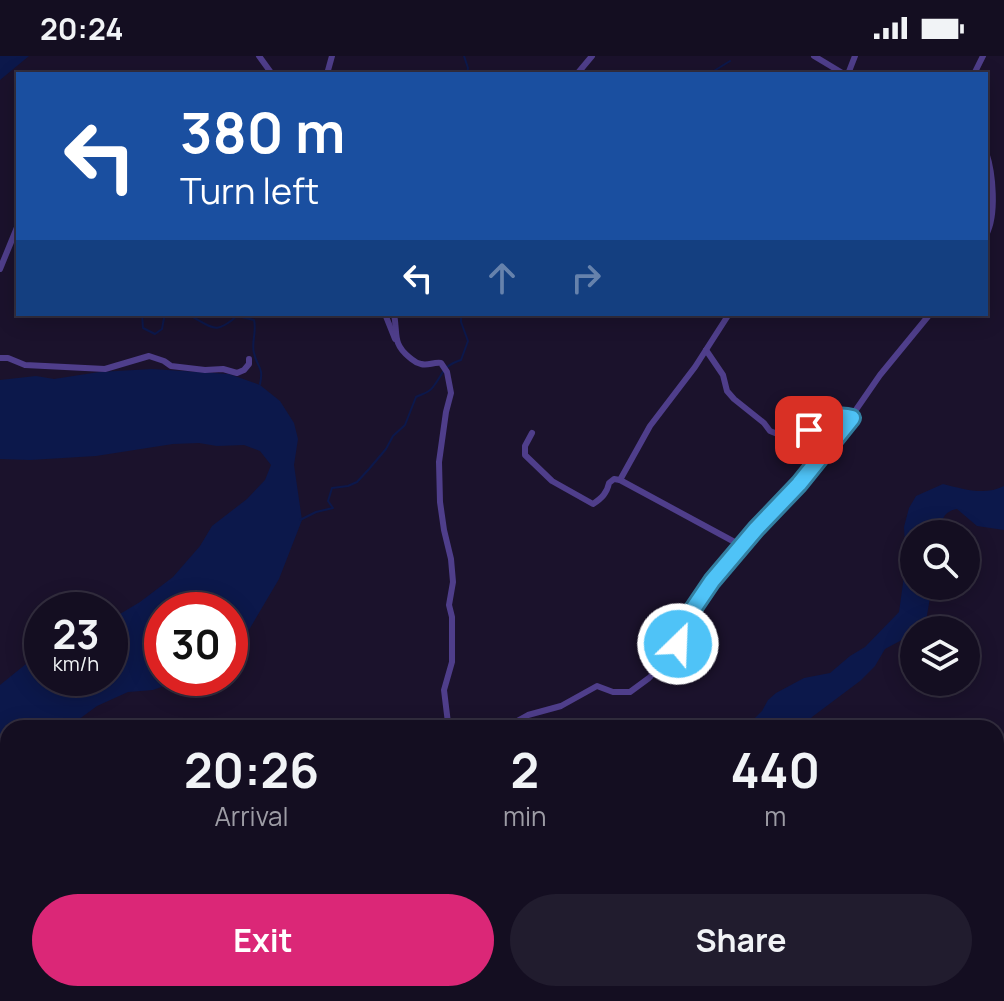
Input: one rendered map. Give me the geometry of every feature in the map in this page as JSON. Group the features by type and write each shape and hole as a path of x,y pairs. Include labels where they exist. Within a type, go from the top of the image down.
{"street":[{"path":"579,72 592,56"},
{"path":"814,56 842,72"},
{"path":"988,173 992,221 988,230"},
{"path":"0,269 16,230"},
{"path":"386,316 402,351 414,362 423,365 441,363 450,381 451,393 439,462 440,502 453,582 449,605 452,662 444,690 448,720"},
{"path":"394,316 395,339"},
{"path":"620,480 650,426 728,316"},
{"path":"517,720 561,706 597,686 613,692 630,692 649,678 671,656 691,612 712,581 764,519 799,484 928,316"},
{"path":"706,350 723,375 727,391 745,410 779,436 790,439 836,416 852,418"},
{"path":"0,358 25,365 105,369 149,356 171,366 223,369 237,373 244,370 249,359"},
{"path":"532,433 525,446 525,455 552,481 587,502 593,504 607,491 609,483 614,479 620,480 742,546"}],"shaded area":[{"path":"0,56 29,56 0,80"},
{"path":"152,369 229,374 260,385 280,401 294,423 298,439 294,465 302,520 279,579 248,632 248,592 153,592 173,577 200,546 212,526 247,499 265,480 271,465 260,451 244,445 199,443 96,456 0,459 0,380 36,376 54,379"},
{"path":"943,484 982,491 1004,486 1004,530 980,526 980,520 970,520 957,509 949,512 943,520 906,520 916,496"},
{"path":"144,599 144,691 128,692 128,609"},
{"path":"901,600 930,600 927,616 900,616 900,641 885,649 875,666 860,681 809,720 753,720 776,693 804,678 830,673 865,647 899,612"},
{"path":"24,666 24,696 119,696 97,706 78,720 0,720 0,685"}],"waterway":[{"path":"464,56 467,72"},
{"path":"712,72 730,61"},
{"path":"142,316 143,328 155,334 162,329 166,316"},
{"path":"190,316 218,328 237,316"},
{"path":"237,316 254,320 253,349 261,370 260,384"},
{"path":"300,520 333,508 328,501 332,488 357,482 405,425 416,397 430,391 447,367 461,360 468,341 461,316"}],"route":[{"path":"678,644 691,612 712,581 799,484 852,418 836,416 809,430"}]}
